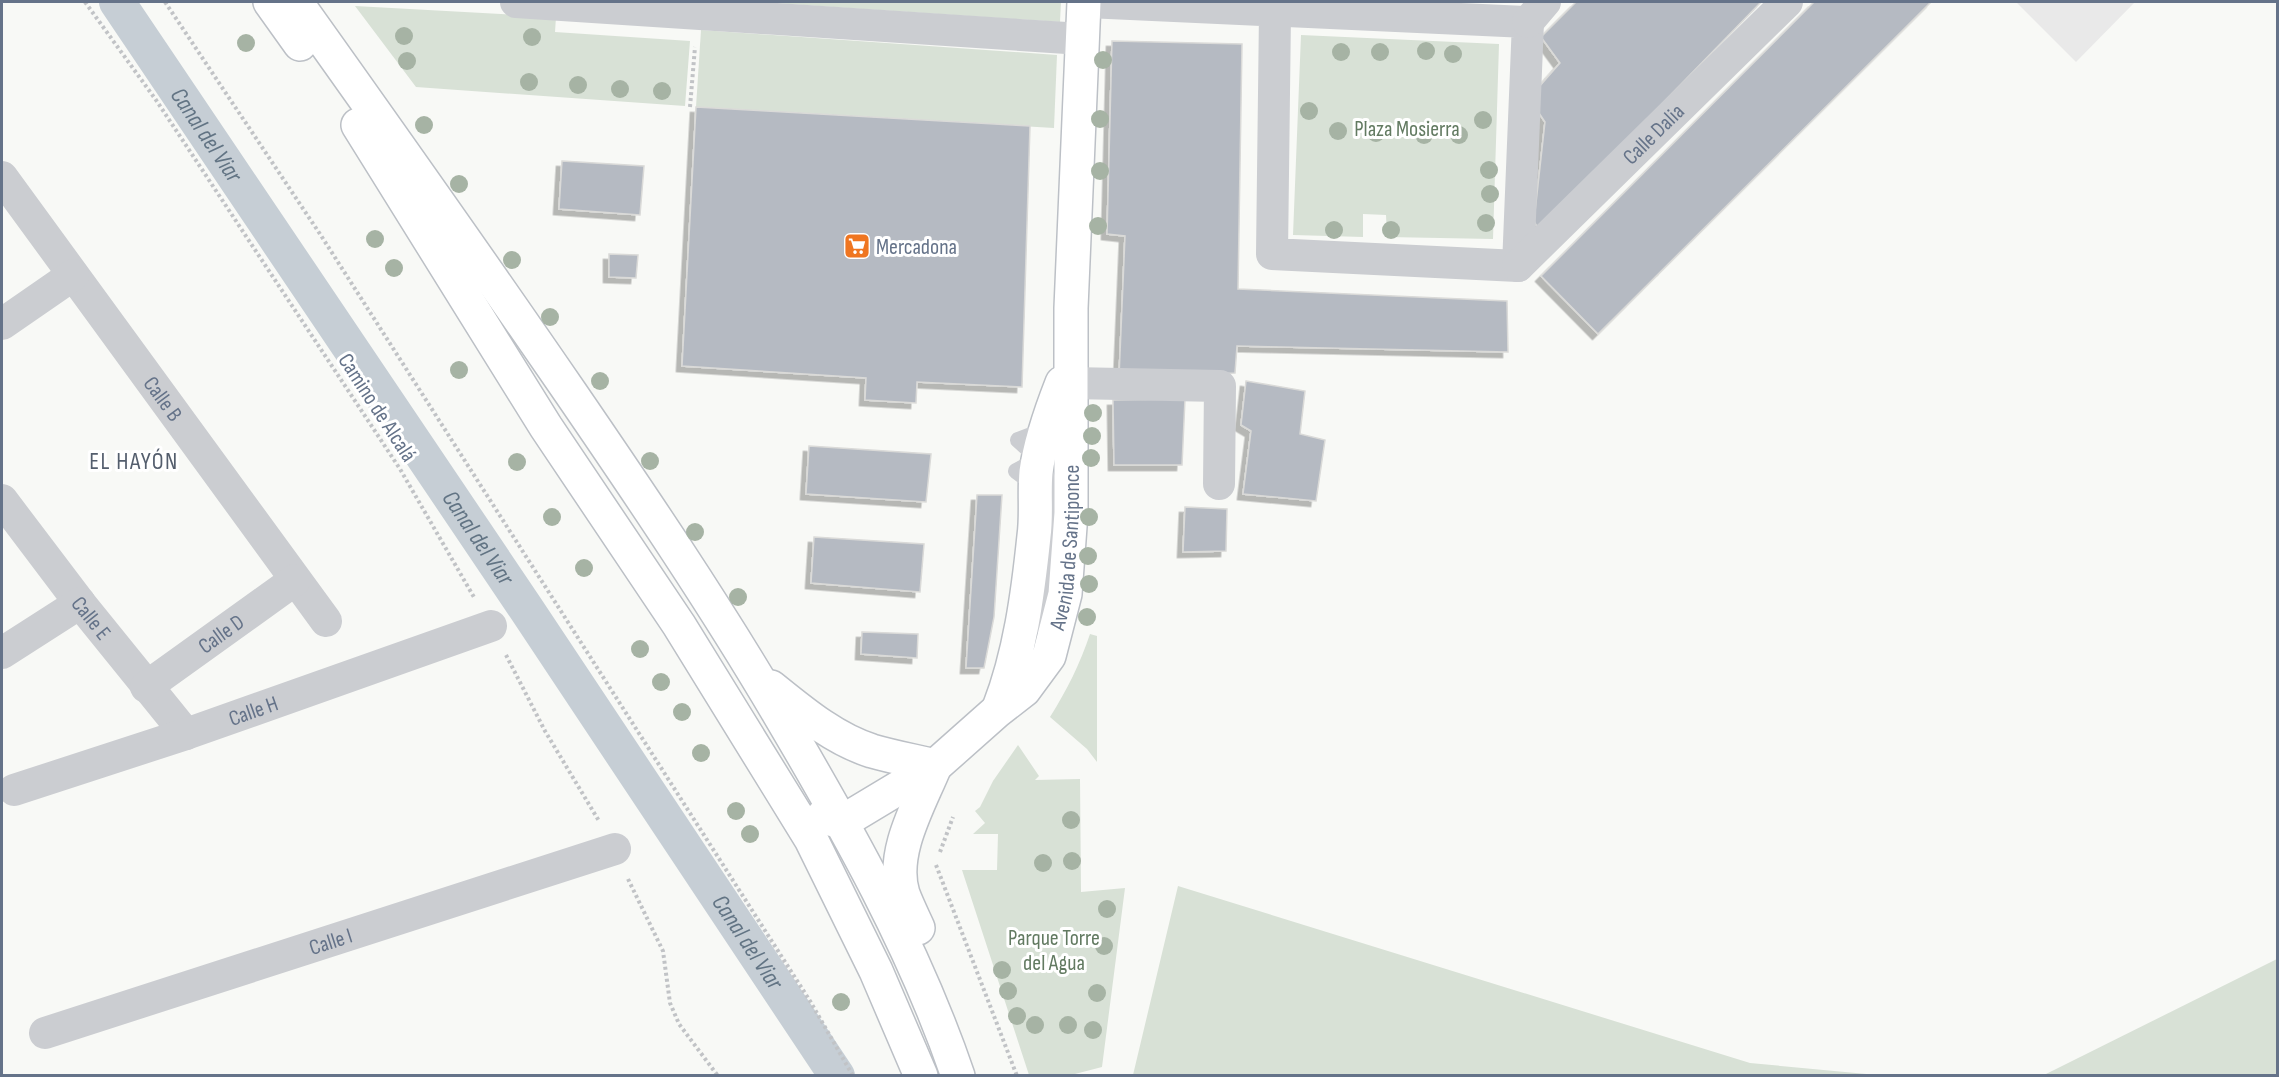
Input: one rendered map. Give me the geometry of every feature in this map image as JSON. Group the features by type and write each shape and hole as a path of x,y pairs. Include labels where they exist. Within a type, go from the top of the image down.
{"main road":[{"path":"270,2 365,135 546,427 679,625 811,839 876,970 921,1076"},
{"path":"296,2 439,202 637,490 721,618 843,822 908,949 946,1040 958,1076"},
{"name":"Avenida de Santiponce","path":"997,711 1011,675 1021,628 1035,535 1038,454 1052,408 1071,373 1071,308 1085,2"},
{"name":"Avenida de Santiponce","path":"843,822 935,766 1024,690 1049,656 1065,594 1071,513 1038,454"},
{"path":"679,625 734,676 814,809 830,819 843,822"},
{"path":"757,677 812,719 848,741 872,751 935,766 902,850 900,868 903,892 933,963 946,1040"},
{"path":"843,822 839,837 840,853 862,898 876,970"}],"street":[{"path":"516,2 1082,39"},
{"path":"1085,2 1536,12 1518,266 1272,254 1275,7"},
{"name":"Calle Dalia","path":"1518,266 1787,2"},
{"name":"Calle B","path":"2,177 326,621"},
{"path":"2,324 73,275"},
{"path":"1071,373 1220,386 1219,484"},
{"name":"Calle E","path":"2,500 146,687 186,734"},
{"name":"Calle D","path":"146,687 295,580"},
{"path":"2,653 80,603"},
{"name":"Calle H","path":"14,790 186,734 491,626"},
{"name":"Calle I","path":"45,1033 615,849"}],"path":[{"name":"Camino de Alcalá","path":"85,2 156,100 400,469 491,626 545,731 615,849 663,951 670,1003 679,1024 718,1076"},
{"path":"165,2 327,244 798,981 854,1076"},
{"path":"690,107 697,14"},
{"path":"940,852 955,810"},
{"path":"936,863 1017,1076"}],"shaded area":[{"path":"2016,2 2135,2 2076,62"}],"green space":[{"path":"758,2 1061,2 1060,22"},
{"path":"355,6 556,17 555,32 690,41 685,106 416,87"},
{"path":"701,30 1057,55 1054,128 696,107"},
{"name":"Plaza Mosierra","path":"1301,35 1499,44 1493,239 1387,237 1386,215 1363,214 1363,237 1293,235"},
{"path":"1090,634 1097,636 1097,762 1087,749 1050,717 1073,677"},
{"name":"Parque Torre del Agua","path":"1018,745 1039,776 1035,780 1080,779 1081,892 1125,888 1102,1067 1071,1075 1029,1075 962,870 997,870 998,834 973,834 985,823 975,811 980,807 993,781"},
{"path":"1178,886 1750,1063 1877,1075 1133,1075"},
{"path":"2277,959 2277,1075 2044,1075"}],"building":[{"path":"1576,2 1761,2 1539,230 1534,221 1545,122 1537,110 1538,88 1560,63 1541,37"},
{"path":"1814,2 1931,2 1598,334 1541,276"},
{"path":"1112,41 1242,44 1238,289 1507,301 1508,352 1237,346 1235,373 1119,377 1125,236 1107,234"},
{"name":"Mercadona","path":"696,107 1030,126 1022,387 917,382 916,403 865,400 866,378 682,366"},
{"path":"562,161 644,166 640,215 559,209"},
{"path":"609,254 638,255 636,278 609,277"},
{"path":"1246,381 1305,391 1300,434 1325,440 1316,501 1243,494 1251,431 1241,425"},
{"path":"1185,399 1182,465 1114,465 1113,400"},
{"path":"809,446 931,454 926,502 806,494"},
{"path":"977,495 1002,495 994,617 984,668 966,668"},
{"path":"1185,507 1227,509 1226,551 1183,552"},
{"path":"814,537 924,544 920,592 811,583"},
{"path":"862,632 918,634 917,658 861,654"}],"waterway":[{"name":"Canal del Viar","path":"117,2 527,610 837,1076"}],"place":[{"name":"Mercadona","path":"857,246"}],"district":[{"name":"EL HAYÓN","path":"134,461"}]}
